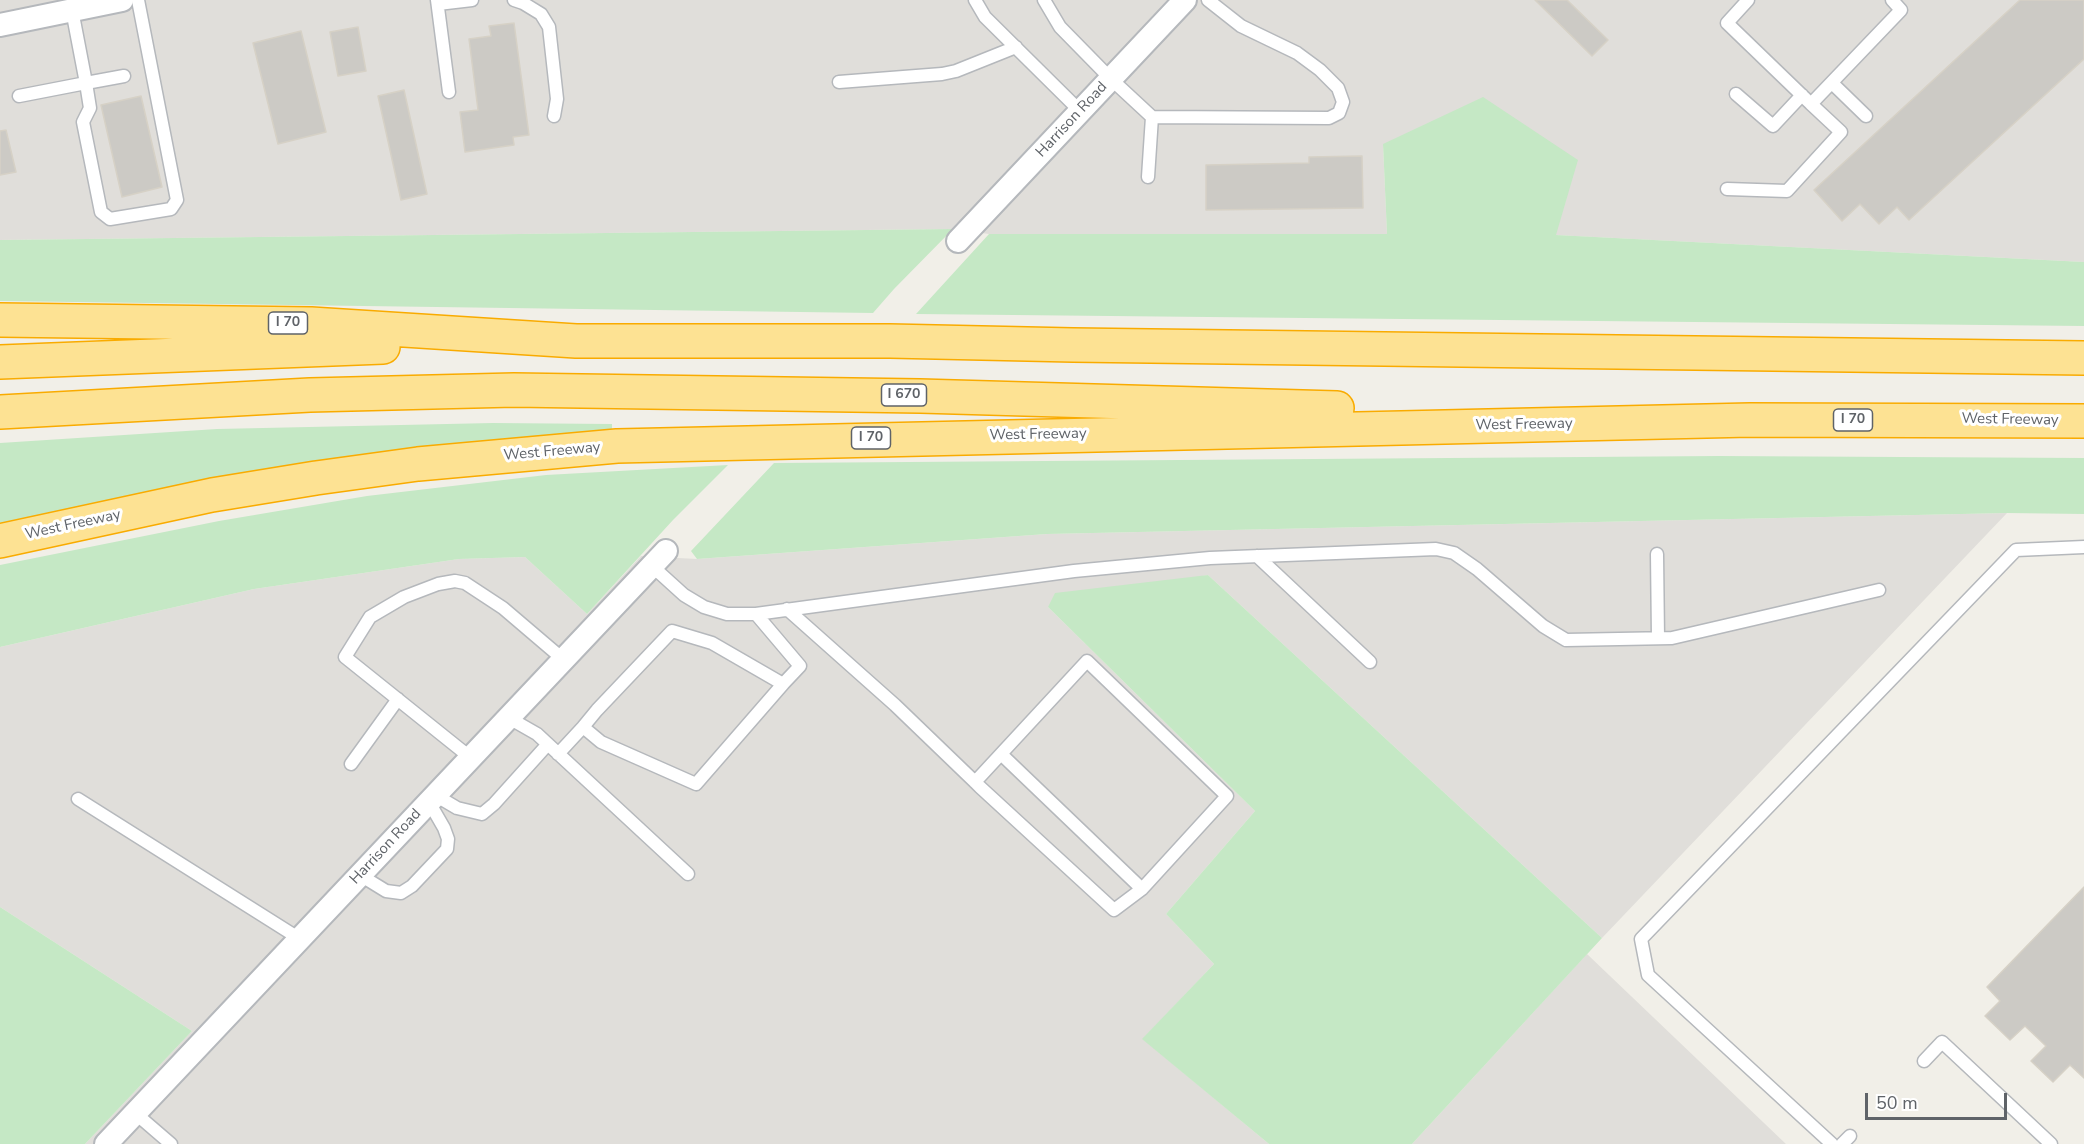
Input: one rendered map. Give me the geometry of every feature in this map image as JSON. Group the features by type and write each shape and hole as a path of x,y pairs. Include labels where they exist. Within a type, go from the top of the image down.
{"highway":[{"name":"I 70","path":"0,320 311,324 576,341 890,341 1252,348 2084,358"},
{"path":"0,362 356,347 576,341"},
{"name":"I 670","path":"0,412 310,395 514,390 920,396 1750,420"},
{"name":"West Freeway","path":"0,541 212,495 316,478 418,464 616,446 1750,420 2084,421"}],"street":[{"path":"0,25 122,0"},
{"name":"Harrison Road","path":"958,241 1185,0"},
{"name":"Harrison Road","path":"106,1144 659,558"}],"lane":[{"path":"84,6 86,83 90,108 82,122 100,212 110,219 171,209 177,200 138,0"},
{"path":"449,92 437,2 472,0"},
{"path":"514,0 541,14 549,27 557,99 554,116"},
{"path":"975,0 985,17 1080,111"},
{"path":"1044,0 1060,27 1152,117 1329,118 1339,113 1343,102 1338,88 1320,70 1297,53 1241,26 1208,0"},
{"path":"1727,189 1787,191 1841,132 1727,23 1748,0"},
{"path":"1811,104 1901,10 1892,0"},
{"path":"839,82 942,74 956,71 1016,47"},
{"path":"19,96 124,76"},
{"path":"1832,83 1866,116"},
{"path":"1736,94 1773,126 1802,95"},
{"path":"1148,177 1152,117"},
{"path":"1832,1144 1648,975 1641,939 2016,550 2084,547"},
{"path":"659,558 684,595 704,607 728,614 756,614 1074,571 1210,558 1436,549 1454,553 1478,569 1543,626 1566,640 1672,638 1880,590"},
{"path":"1657,554 1658,638"},
{"path":"1257,556 1370,662"},
{"path":"471,758 345,657 370,617 404,597 455,580 465,583 503,608 564,660"},
{"path":"787,609 895,705 975,782 1114,910 1142,889 1227,796 1086,661 975,782"},
{"path":"583,727 601,742 696,784 800,666 756,614"},
{"path":"558,754 672,631 712,643 783,684"},
{"path":"351,764 398,699"},
{"path":"508,718 537,734 688,874"},
{"path":"432,799 482,814 494,804 548,744"},
{"path":"1001,754 1142,889"},
{"path":"78,799 300,939"},
{"path":"360,875 386,891 401,893 412,886 447,849 448,839 432,799"},
{"path":"1924,1061 1942,1042 2050,1144"},
{"path":"135,1113 171,1144"}],"shaded area":[{"path":"0,0 2084,0 2084,262 1555,235 1383,144 1387,234 989,234 953,229 0,240"},
{"path":"2007,513 1602,938 1208,575 1048,607 1255,811 1166,914 1214,964 1143,1039 1269,1144 85,1144 192,1031 0,907 0,647 254,589 459,559 525,557 587,614 641,556 697,559 1047,534"},
{"path":"1587,954 1786,1144 1412,1144"}],"green space":[{"path":"1483,97 1578,160 1556,235 2084,262 2084,326 916,314 989,234 1387,234 1383,144"},
{"path":"953,229 873,313 0,301 0,240"},
{"path":"493,423 612,424 612,433 215,481 0,525 0,443 217,429"},
{"path":"1719,456 2084,458 2084,514 2007,513 1047,534 697,559 691,551 774,463"},
{"path":"728,465 673,520 587,614 525,557 459,559 254,589 0,647 0,565 219,521 367,496 546,475"},
{"path":"1208,575 1602,938 1412,1144 1269,1144 1142,1039 1214,964 1166,914 1255,811 1048,607 1055,593"},
{"path":"0,907 192,1031 85,1144 0,1144"}],"building":[{"path":"1535,0 1567,0 1608,40 1592,56"},
{"path":"2020,0 2084,0 2084,59 1909,220 1897,207 1879,224 1860,204 1842,221 1814,190"},
{"path":"514,23 529,135 513,137 514,145 465,152 460,112 478,110 469,39 491,36 489,26"},
{"path":"358,27 366,71 338,76 330,32"},
{"path":"301,31 326,132 278,144 253,43"},
{"path":"404,90 427,194 401,200 378,96"},
{"path":"141,96 162,187 122,197 101,105"},
{"path":"6,130 16,172 0,175 0,131"},
{"path":"1362,156 1363,208 1206,210 1206,165 1309,163 1309,157"},
{"path":"2084,887 2084,1078 2070,1065 2053,1082 2031,1061 2046,1046 2025,1026 2010,1040 1985,1016 2000,1001 1987,987"}]}
